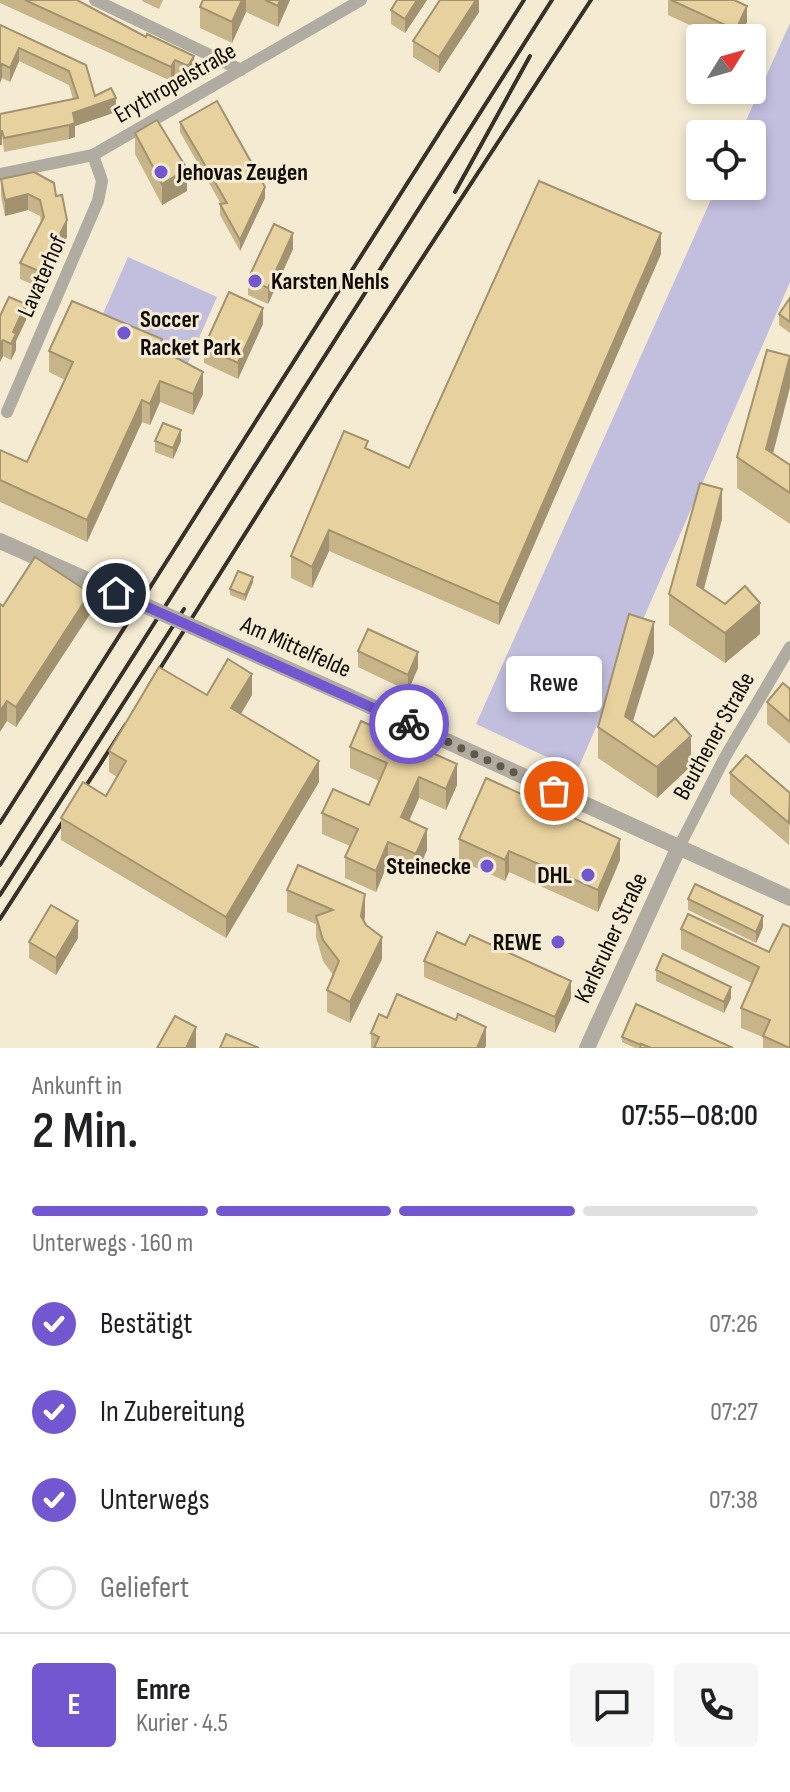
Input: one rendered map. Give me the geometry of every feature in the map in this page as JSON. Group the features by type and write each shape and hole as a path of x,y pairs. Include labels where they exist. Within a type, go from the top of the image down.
{"street":[{"path":"95,0 241,70"},
{"name":"Erythropelstraße","path":"0,174 93,155 361,0"},
{"name":"Lavaterhof","path":"7,412 98,201 102,181 93,155"},
{"name":"Am Mittelfelde","path":"0,541 790,898"},
{"name":"Beuthener Straße","path":"678,849 725,757 790,647"},
{"name":"Karlsruher Straße","path":"587,1048 678,849"}],"shaded area":[{"path":"790,23 790,282 577,771 476,724 711,200 766,200 766,120 746,120 754,104 766,104 766,76"},
{"path":"128,257 217,297 188,363 99,323"}],"building":[{"path":"25,0 77,0 146,37 147,34 194,56 188,66 175,60 171,67"},
{"path":"203,0 242,0 232,22 200,7"},
{"path":"265,0 280,0 278,6"},
{"path":"397,0 417,0 405,19 391,10"},
{"path":"440,0 476,0 439,57 413,41"},
{"path":"671,0 734,0 747,6 739,24 723,24"},
{"path":"0,25 86,65 95,96 111,88 116,98 73,113 75,123 4,138 0,131 0,114 78,98 69,71 19,48 10,68 2,64 0,69"},
{"path":"217,101 265,187 240,240 220,204 227,203 180,122"},
{"path":"157,120 187,169 162,184 135,133"},
{"path":"34,172 54,183 56,196 62,195 67,220 41,272 20,263 44,217 40,200 28,194 5,200 1,179"},
{"path":"539,181 661,233 499,604 329,530 312,567 291,556 344,431 368,441 365,448 409,468"},
{"path":"274,224 293,233 268,288 248,279"},
{"path":"229,292 263,308 238,363 204,347"},
{"path":"9,297 26,304 11,344 3,340 0,345 0,316"},
{"path":"790,298 790,322 779,314"},
{"path":"72,301 162,339 158,348 203,372 193,394 160,381 150,404 142,400 87,520 0,480 0,450 27,462 73,362 49,351"},
{"path":"767,350 790,356 766,449 790,465 790,493 737,457"},
{"path":"163,423 181,430 173,448 155,441"},
{"path":"700,483 722,489 697,585 725,604 745,586 760,603 725,633 669,594"},
{"path":"35,557 90,593 16,707 7,701 0,711 0,604 3,606"},
{"path":"238,571 253,577 245,595 230,589"},
{"path":"629,614 654,622 625,716 654,737 675,718 691,736 657,767 598,727"},
{"path":"368,629 418,652 408,675 358,651"},
{"path":"228,659 252,674 231,708 319,761 226,917 61,818 83,782 106,796 126,761 109,751 159,667 207,695"},
{"path":"783,683 790,689 790,722 767,702"},
{"path":"361,721 457,764 446,789 419,777 401,817 427,829 416,854 388,842 376,871 345,857 358,829 322,813 333,789 369,805 387,763 350,747"},
{"path":"746,755 790,793 789,823 730,773"},
{"path":"486,778 620,839 598,890 509,851 505,860 459,839"},
{"path":"298,865 365,894 361,916 366,925 382,937 350,1002 327,990 339,961 323,940 316,916 333,910 287,890"},
{"path":"695,884 763,916 756,932 688,899"},
{"path":"51,905 78,921 56,958 29,942"},
{"path":"688,914 769,952 783,924 790,927 790,1048 763,1036 770,1020 741,1008 759,967 681,929"},
{"path":"437,932 465,945 470,935 571,981 555,1017 424,961"},
{"path":"663,954 731,987 724,1002 656,970"},
{"path":"397,994 456,1020 458,1014 486,1027 477,1048 374,1048 379,1037 371,1033 379,1014 387,1018"},
{"path":"636,1004 733,1048 651,1048 622,1037"},
{"path":"175,1016 196,1027 186,1048 157,1048"},
{"path":"226,1034 259,1048 220,1048"}],"railway":[{"path":"0,823 524,0"},
{"path":"0,865 552,0"},
{"path":"149,686 334,393 591,0"},
{"path":"455,192 530,56"},
{"path":"0,895 184,609"},
{"path":"0,919 126,724"}],"way so far":[{"path":"409,724 554,791"}],"place":[{"name":"Jehovas Zeugen","path":"161,172"},
{"name":"Karsten Nehls","path":"255,281"},
{"name":"Soccer Racket Park","path":"124,333"},
{"name":"Rewe","path":"554,791"},
{"name":"Steinecke","path":"487,866"},
{"name":"DHL","path":"588,875"},
{"name":"REWE","path":"558,942"}],"route":[{"path":"116,593 409,724"}]}
